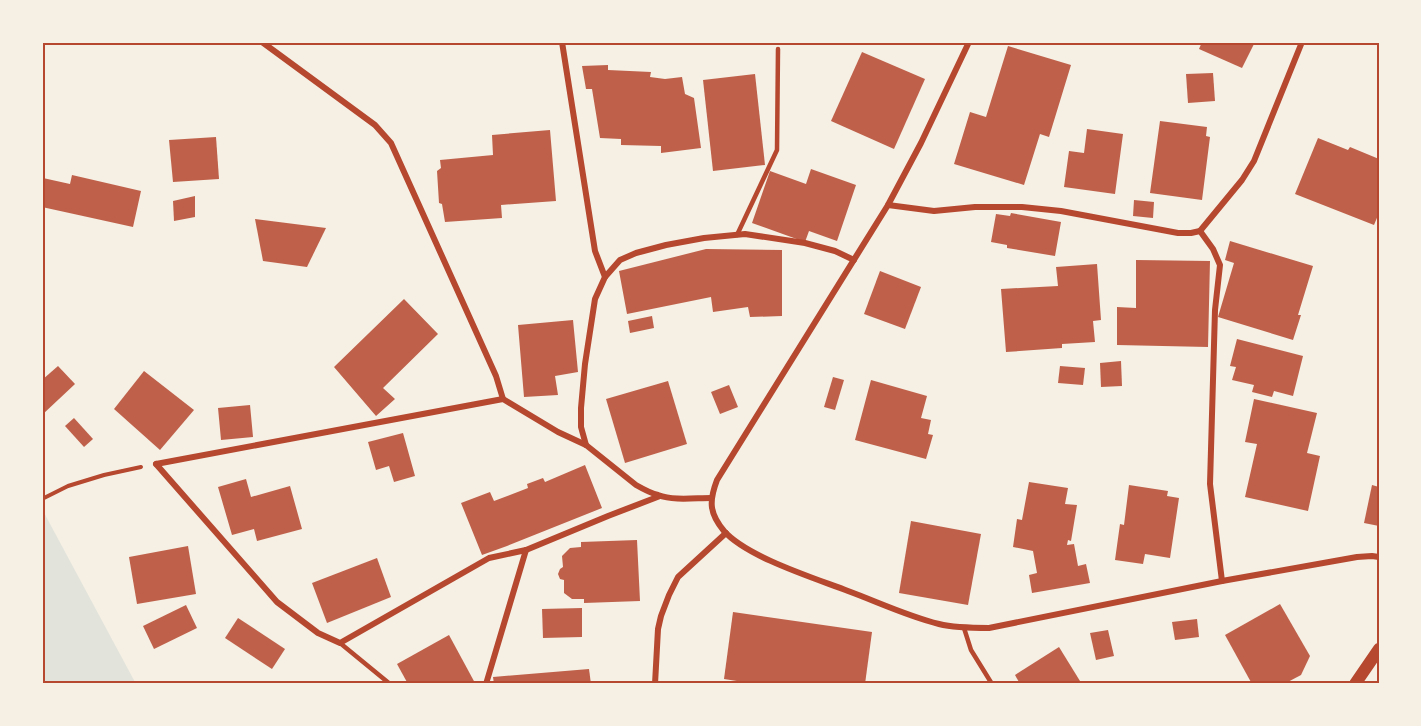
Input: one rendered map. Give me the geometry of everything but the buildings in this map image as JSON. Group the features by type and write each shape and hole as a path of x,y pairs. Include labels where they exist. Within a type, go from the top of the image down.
{"main road":[{"path":"1355,684 1379,649"}],"street":[{"path":"262,42 375,125 391,144 496,376 503,399"},
{"path":"562,42 595,251 605,277"},
{"path":"969,42 921,143 888,205 717,480 711,505 714,515 726,533 749,550 791,569 914,616 964,628 989,628 1357,556 1379,557"},
{"path":"888,205 934,211 975,207 1022,207 1061,211 1178,233 1200,231 1242,180 1254,161 1302,42"},
{"path":"1200,231 1213,249 1220,265 1215,310 1210,484 1222,581"},
{"path":"586,445 581,427 581,408 595,299 605,277 620,260 666,245 745,234 805,243 835,251 854,260"},
{"path":"156,464 503,399 558,432 586,445 636,485 660,496 711,498"},
{"path":"156,464 277,602 318,633 340,643 489,558 526,550 660,496"},
{"path":"655,684 658,629 669,595 678,577 726,533"},
{"path":"486,684 526,550"}],"lane":[{"path":"737,235 777,150 778,49"},
{"path":"964,628 971,650 992,684"},
{"path":"340,643 390,684"}],"path":[{"path":"42,499 68,486 156,464"}],"shaded area":[{"path":"42,509 136,684 42,684"}]}
